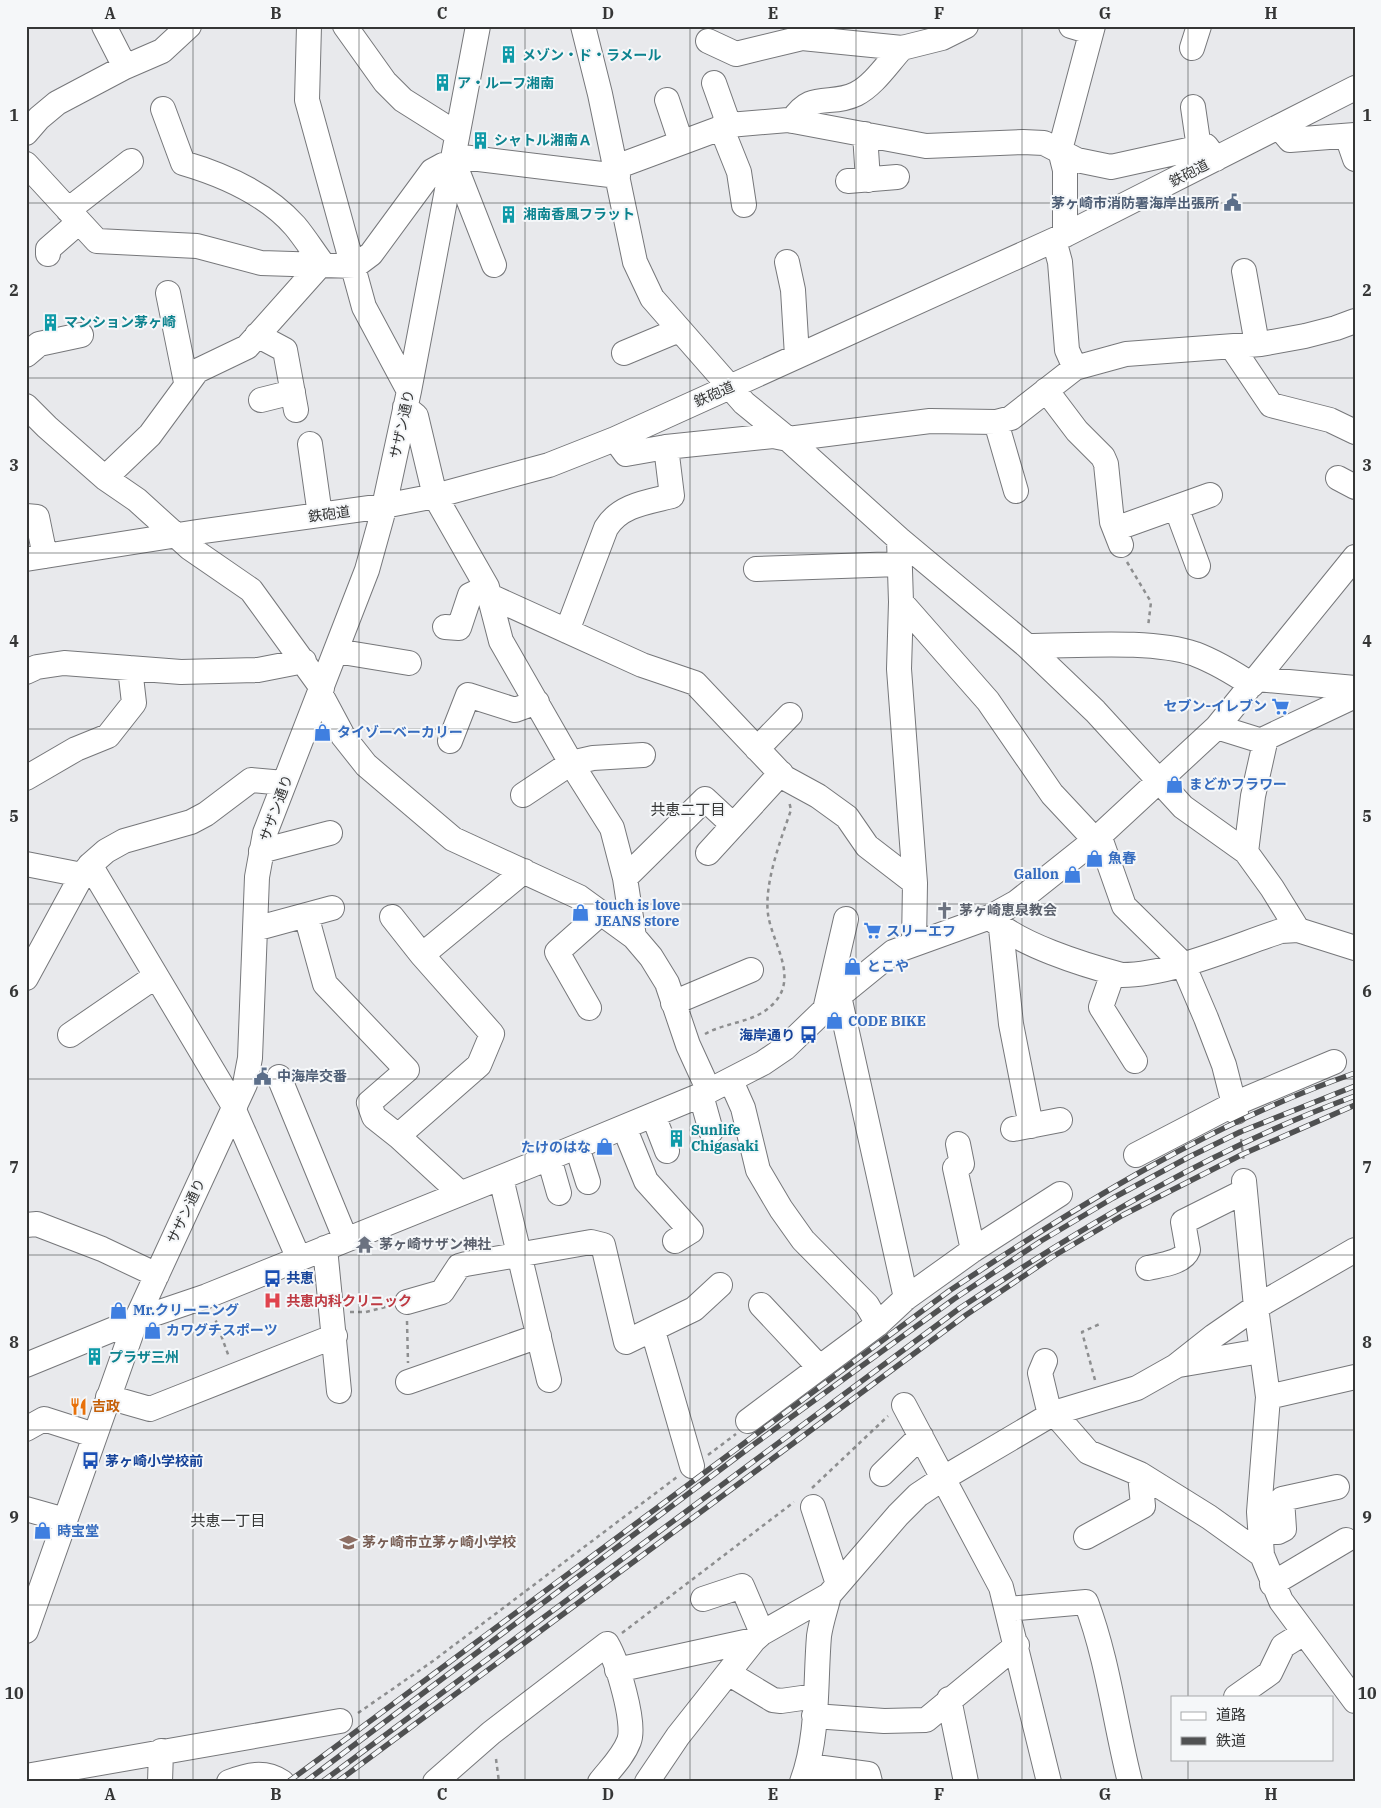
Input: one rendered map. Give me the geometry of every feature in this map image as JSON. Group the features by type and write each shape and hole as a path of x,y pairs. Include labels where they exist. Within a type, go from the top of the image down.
{"street":[{"path":"104,26 125,67"},
{"path":"26,133 39,118 57,104 125,67 162,50 188,26"},
{"path":"309,26 307,100 355,266 364,307 416,416 435,496 488,591 496,628 501,640 571,763 612,828 625,878 634,937"},
{"path":"345,26 385,82 454,154 494,265"},
{"name":"サザン通り","path":"26,1631 37,1595 136,1320 245,1084 250,1058 257,877 265,832 367,570 384,506 407,399 478,26"},
{"path":"583,26 617,172 635,262 652,298 744,403 788,439 899,539 1027,646 1095,711 1184,807 1246,852 1272,888 1298,930"},
{"path":"708,41 736,54 743,54 821,32 902,48 942,38 966,26"},
{"path":"1075,368 1067,350 1060,262 1065,170 1060,150 1085,28"},
{"path":"792,121 799,109 806,105 855,95 865,88 902,48"},
{"path":"714,83 739,172 744,205"},
{"name":"鉄砲道","path":"36,558 176,535 384,506 435,496 549,465 615,439 1060,238 1208,154 1279,127 1355,88"},
{"path":"667,100 681,142"},
{"path":"454,154 617,172 681,142 725,126 792,121 926,146 1023,142 1044,143 1077,160 1111,167 1208,154 1194,107"},
{"path":"163,109 183,163 215,172 244,186 270,204 294,226 322,263"},
{"path":"1279,127 1290,140 1351,136 1355,159"},
{"path":"865,134 858,180 897,178"},
{"path":"26,164 97,241 197,246 261,262 322,263 355,266 372,254 432,171 443,165 454,154"},
{"path":"48,254 48,249 74,216 131,161"},
{"path":"786,262 793,290 797,356"},
{"path":"105,478 150,435 166,415 186,382 197,371 247,347 322,263"},
{"path":"1243,271 1257,344"},
{"path":"168,293 186,382"},
{"path":"615,439 626,454 666,447 772,436 788,439 930,421 996,422 1011,418 1075,368 1126,354 1257,344 1312,334 1355,320"},
{"path":"624,352 679,330"},
{"path":"26,355 39,344 81,335"},
{"path":"258,335 285,350 295,401 261,400"},
{"path":"1232,347 1271,405 1330,420 1355,432"},
{"path":"1046,390 1077,432 1103,457 1106,464 1118,537 1176,507 1210,495"},
{"path":"26,406 105,478 137,500 190,548 251,590 304,661 321,690 343,736 366,765 453,839 579,897 634,937 651,957 663,976 705,1093 710,1131"},
{"path":"996,422 1016,491"},
{"path":"310,444 320,515"},
{"path":"567,631 606,528 613,516 628,508 672,496 666,447"},
{"path":"1176,507 1198,566"},
{"path":"26,516 37,517 36,558"},
{"path":"899,539 901,602 900,703 915,883 914,944"},
{"path":"26,1366 136,1320 207,1296 577,1147 705,1093 731,1081 785,1048 832,1003 894,952 914,944 996,922 1097,837 1217,727 1355,557"},
{"path":"756,569 899,564"},
{"path":"445,627 459,628 470,595 488,591 567,631 642,665 695,683 783,776 818,796 847,817 867,846 915,883"},
{"path":"901,602 988,701 1052,794 1097,837 1124,906 1182,964 1224,1065 1235,1108"},
{"path":"1027,646 1145,646 1176,649 1195,654 1255,682 1355,688"},
{"path":"336,651 409,664"},
{"path":"26,672 37,667 64,663 181,672 258,670 304,661"},
{"path":"26,778 76,749 108,736 134,703 130,668"},
{"path":"450,741 468,695 515,710 537,702"},
{"path":"1246,852 1253,796 1266,738 1355,696"},
{"path":"760,753 790,716"},
{"path":"1217,727 1265,742"},
{"path":"523,795 571,763 593,758 643,755"},
{"path":"708,853 733,825 783,776"},
{"path":"26,978 86,870 106,851 124,842 191,822 206,814 251,780 284,783"},
{"path":"625,878 710,794 733,825"},
{"path":"261,851 330,833"},
{"path":"26,864 86,870"},
{"path":"86,870 156,976 234,1109 299,1259"},
{"path":"422,955 524,871"},
{"path":"255,929 332,908"},
{"path":"589,1008 557,952 601,913"},
{"path":"306,915 325,984 407,1070 369,1103 374,1117 398,1136 460,1193"},
{"path":"392,918 492,1034 479,1065 398,1136"},
{"path":"846,920 832,1003 906,1298"},
{"path":"996,922 1031,944 1113,972 1133,975 1182,964 1281,931 1298,930 1355,948"},
{"path":"996,922 1011,1024 1022,1127 1060,1120"},
{"path":"673,1003 750,970"},
{"path":"1113,972 1101,1007 1133,1048"},
{"path":"70,1034 156,976"},
{"path":"1136,1155 1334,1062"},
{"path":"279,1077 335,1244 334,1324 339,1391"},
{"path":"731,1081 743,1108 758,1170 781,1209 803,1240 867,1304 878,1324"},
{"path":"653,1115 667,1151"},
{"path":"624,1127 646,1181 691,1232"},
{"path":"958,1144 962,1164 954,1168 973,1250"},
{"path":"577,1147 588,1182"},
{"path":"549,1158 559,1193"},
{"path":"500,1178 549,1380"},
{"path":"1148,1268 1182,1259 1188,1250 1183,1222 1245,1186 1256,1307 1268,1397 1259,1512 1262,1555 1272,1584 1281,1601 1330,1664 1355,1701"},
{"path":"748,1420 878,1324 906,1298 973,1250 1060,1194"},
{"path":"26,1225 36,1224 102,1249 157,1275"},
{"path":"407,1302 442,1292 459,1266 591,1242 603,1245 626,1342 694,1309 720,1285"},
{"path":"650,1780 678,1736 758,1636 833,1589 918,1495 1052,1414 1138,1388 1176,1366 1214,1336 1256,1307 1355,1250"},
{"path":"761,1304 818,1368"},
{"path":"108,1397 150,1409 235,1375 334,1324"},
{"path":"653,1330 692,1466"},
{"path":"408,1382 539,1336"},
{"path":"1176,1366 1261,1351"},
{"path":"1045,1362 1040,1373 1052,1414 1088,1452 1140,1474 1210,1518 1262,1555"},
{"path":"1268,1397 1355,1377"},
{"path":"904,1405 942,1479 990,1565 1008,1609 1050,1782"},
{"path":"26,1429 44,1419 94,1435"},
{"path":"882,1474 921,1436"},
{"path":"1086,1538 1143,1506 1140,1474"},
{"path":"1260,1532 1278,1532 1284,1529 1282,1500 1337,1487"},
{"path":"807,1498 833,1589 820,1634 815,1706 805,1774 868,1774 870,1782"},
{"path":"26,1509 65,1520"},
{"path":"1272,1584 1346,1540"},
{"path":"712,1590 742,1586 758,1636"},
{"path":"1008,1609 1086,1602 1096,1627 1117,1730 1130,1782"},
{"path":"1237,1696 1270,1673 1283,1646 1304,1633"},
{"path":"617,1670 758,1636"},
{"path":"435,1782 492,1733 607,1644 617,1670 631,1726 630,1740 621,1756 600,1782"},
{"path":"728,1672 773,1700 815,1706 884,1721 926,1720 1016,1645"},
{"path":"949,1699 966,1782"},
{"path":"26,1776 340,1721"},
{"path":"160,1782 161,1751"},
{"path":"229,1782 253,1773 268,1776 282,1782"}],"path":[{"path":"1118,537 1132,571 1151,602 1145,646"},
{"path":"688,1045 710,1032 757,1016 772,1006 782,991 785,980 783,958 768,914 767,896 791,810 783,776"},
{"path":"1235,1108 1239,1120 1245,1186"},
{"path":"207,1296 235,1375"},
{"path":"334,1324 366,1312 407,1302 408,1382"},
{"path":"1100,1399 1082,1332 1102,1323"},
{"path":"607,1644 807,1498 880,1422 904,1405"},
{"path":"340,1721 352,1718 433,1661 745,1427 748,1420"},
{"path":"496,1759 499,1782"}],"railway":[{"path":"288,1782 949,1291 997,1259 1095,1198 1196,1142 1248,1117 1355,1073"},
{"path":"305,1782 753,1445 954,1299 1041,1241 1113,1198 1189,1157 1240,1132 1355,1086"},
{"path":"322,1782 960,1308 1055,1247 1152,1190 1251,1139 1355,1096"},
{"path":"337,1782 966,1315 1052,1257 1123,1215 1243,1154 1355,1105"}],"place":[{"name":"メゾン・ド・ラメール","path":"508,55"},
{"name":"ア・ルーフ湘南","path":"443,83"},
{"name":"シャトル湘南Ａ","path":"480,140"},
{"name":"茅ヶ崎市消防署海岸出張所","path":"1233,203"},
{"name":"湘南香風フラット","path":"509,214"},
{"name":"マンション茅ヶ崎","path":"50,322"},
{"name":"セブン-イレブン","path":"1281,706"},
{"name":"タイゾーベーカリー","path":"323,732"},
{"name":"まどかフラワー","path":"1175,784"},
{"name":"魚春","path":"1094,858"},
{"name":"Gallon","path":"1073,874"},
{"name":"茅ヶ崎恵泉教会","path":"945,910"},
{"name":"touch is love JEANS store","path":"581,913"},
{"name":"スリーエフ","path":"872,931"},
{"name":"とこや","path":"853,966"},
{"name":"CODE BIKE","path":"834,1021"},
{"name":"海岸通り","path":"809,1035"},
{"name":"中海岸交番","path":"263,1076"},
{"name":"Sunlife Chigasaki","path":"677,1138"},
{"name":"たけのはな","path":"605,1147"},
{"name":"茅ヶ崎サザン神社","path":"365,1244"},
{"name":"共恵","path":"272,1278"},
{"name":"共恵内科クリニック","path":"272,1301"},
{"name":"Mr.クリーニング","path":"119,1310"},
{"name":"カワグチスポーツ","path":"152,1330"},
{"name":"プラザ三州","path":"95,1357"},
{"name":"吉政","path":"78,1406"},
{"name":"茅ヶ崎小学校前","path":"91,1461"},
{"name":"時宝堂","path":"43,1531"},
{"name":"茅ヶ崎市立茅ヶ崎小学校","path":"348,1542"}],"district":[{"name":"共恵二丁目","path":"688,810"},
{"name":"共恵一丁目","path":"228,1521"}]}
